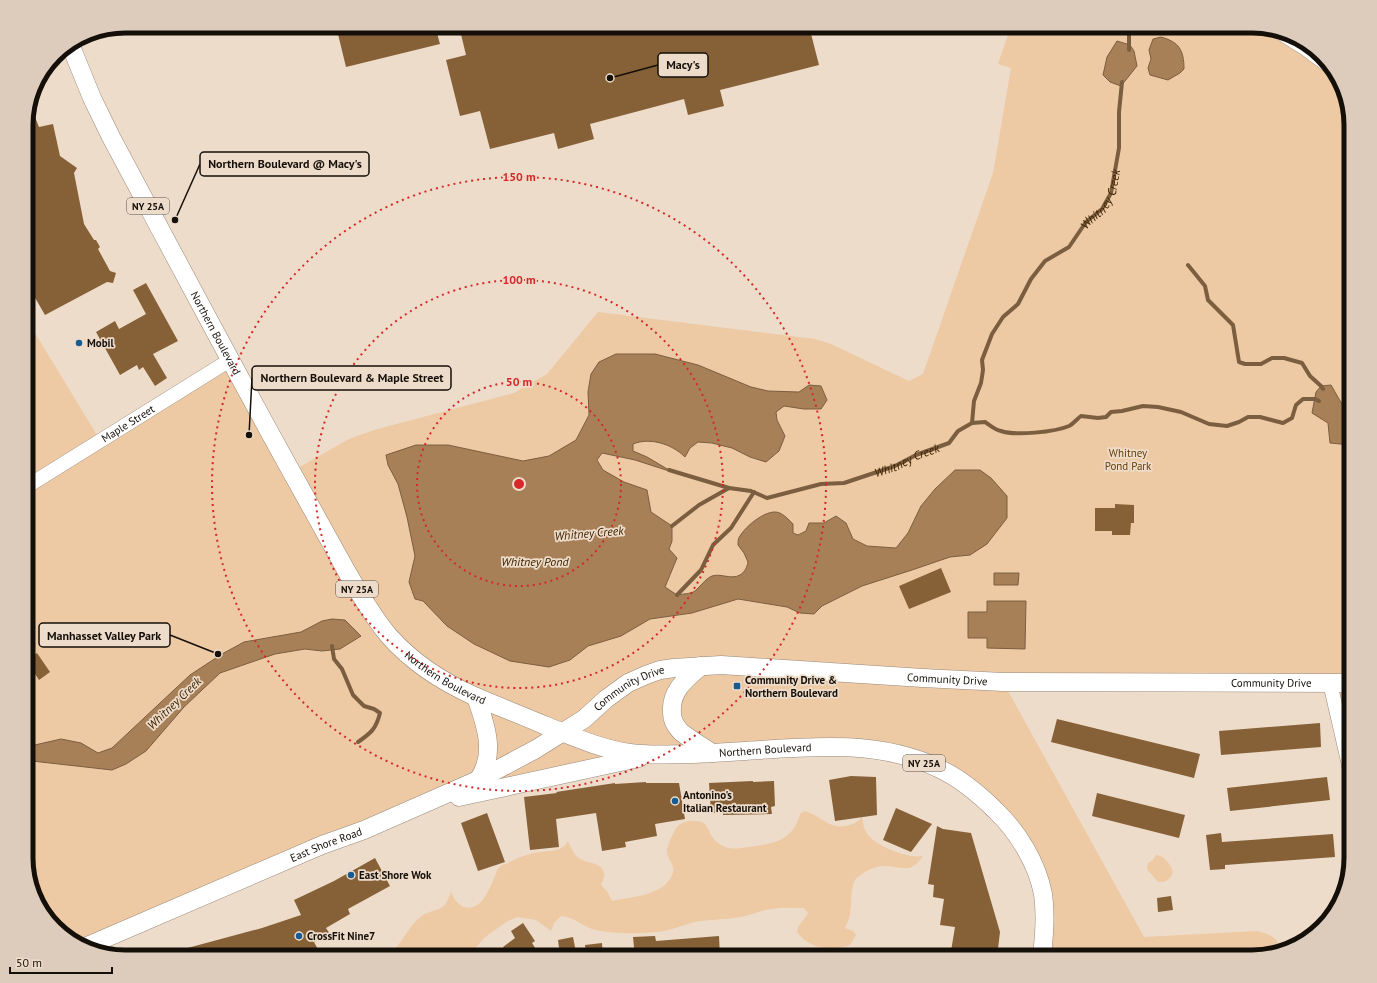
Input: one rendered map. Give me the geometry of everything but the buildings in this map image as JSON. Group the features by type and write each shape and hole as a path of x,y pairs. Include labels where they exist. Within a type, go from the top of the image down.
{"main road":[{"name":"Northern Boulevard","path":"72,49 92,98 111,137 326,536 368,609 399,646 449,683 476,697 604,748 628,753 652,755 808,747 854,747 885,751 940,769 984,798 1003,817 1019,839 1036,869 1043,895 1045,923 1043,950"},
{"path":"701,666 678,689 672,703 672,717 677,728 681,732 712,753"},
{"name":"Community Drive","path":"563,732 584,719 606,699 628,683 640,677 660,670 701,666 740,666 908,678 1003,682 1344,683"},
{"path":"476,697 488,737 486,763 478,780"},
{"name":"East Shore Road","path":"92,944 322,845 364,830 478,780 536,749 563,732"},
{"path":"419,805 652,755"}],"street":[{"name":"Maple Street","path":"33,483 230,360"},
{"path":"1330,683 1344,744"}],"green space":[{"name":"Whitney Pond Park","path":"1009,33 1264,34 1276,36 1293,42 1313,56 1329,74 1335,84 1341,101 1344,125 1344,711 1336,710 1330,683 1003,682 1144,937 1257,931 1269,935 1275,939 1279,946 1252,950 1042,950 1036,869 984,798 885,751 652,755 419,805 92,944 74,935 56,919 48,909 40,893 33,864 33,331 100,440 230,360 291,472 349,439 374,430 514,393 547,374 598,312 815,339 831,344 909,381 923,374 993,173 1011,68 998,64"},
{"path":"805,811 834,826 847,826 855,823 862,817 868,835 879,844 902,854 910,856 923,856 918,862 910,867 902,868 885,866 873,868 856,879 852,890 850,915 845,928 853,931 856,935 850,945 836,948 821,948 808,942 797,932 799,926 808,913 804,908 782,908 770,909 734,918 695,922 661,931 641,933 615,933 599,931 592,929 574,919 561,916 554,923 551,931 536,920 517,917 506,922 484,938 474,950 394,950 418,919 429,912 442,908 451,891 459,904 464,907 471,908 482,901 500,867 524,856 557,850 568,841 573,851 580,859 598,865 603,869 604,876 601,885 607,891 612,901 644,895 665,885 670,879 673,870 672,864 667,855 668,846 676,828 683,823 688,821 702,822 706,825 712,837 719,844 734,849 781,840 792,830 797,823 800,814"},
{"path":"1156,855 1159,855 1167,861 1173,872 1169,879 1163,882 1157,881 1147,869 1148,863 1153,860"}],"water":[{"path":"1161,37 1176,44 1181,52 1184,62 1184,69 1168,80 1150,75 1148,68 1151,59 1149,50 1153,39"},
{"path":"1117,41 1130,45 1134,51 1137,66 1121,86 1110,82 1103,75 1107,57"},
{"name":"Whitney Pond","path":"616,354 655,354 698,365 751,387 768,391 799,392 809,385 821,386 827,400 821,409 804,409 784,406 776,412 777,420 785,436 779,451 766,462 750,457 732,448 712,443 698,442 690,448 685,457 674,448 660,443 646,441 633,444 633,451 647,457 669,471 635,460 602,453 597,460 603,470 624,482 647,490 651,512 672,526 672,541 669,549 677,558 665,587 677,595 693,592 707,579 715,575 733,577 742,574 746,569 748,562 738,545 738,540 751,524 765,514 778,512 785,516 793,524 793,533 798,535 806,531 809,523 824,523 836,516 846,523 853,539 867,546 896,548 908,533 921,506 935,489 955,470 980,470 991,478 1007,496 1007,518 987,544 970,555 950,557 862,586 822,606 814,614 800,613 787,607 738,599 692,613 650,619 621,636 588,646 570,660 549,667 510,661 474,644 447,626 423,601 415,599 409,582 415,556 398,484 388,465 386,455 416,445 448,445 523,461 549,456 576,440 589,415 588,392 591,374 599,362"},
{"path":"1331,385 1344,406 1344,444 1330,443 1328,423 1312,413 1316,392 1321,386"},
{"path":"994,573 1019,573 1018,585 994,585"},
{"path":"987,601 1026,601 1025,649 987,648 987,638 968,638 968,612 987,612"},
{"path":"332,619 345,620 361,636 340,649 322,651 305,649 275,654 220,673 184,707 146,751 126,764 112,770 33,761 33,745 61,739 81,743 98,753 112,748 190,675 222,654 244,642 301,632 322,621"}],"waterway":[{"name":"Whitney Creek","path":"1129,50 1130,33"},
{"name":"Whitney Creek","path":"972,423 974,401 981,383 983,370 982,360 992,334 1003,317 1018,304 1031,279 1045,261 1069,247 1086,222 1102,209 1111,193 1119,148 1119,112 1122,82"},
{"path":"1188,265 1205,286 1208,300 1233,325 1239,362 1245,364 1261,364 1272,358 1284,358 1302,363 1310,376 1323,389"},
{"path":"672,526 699,505 729,488 751,491 767,498 821,484 844,483 895,466 916,455 949,443 958,431 972,423 985,422 997,430 1007,432 1035,433 1069,426 1081,416 1098,418 1106,417 1111,412 1143,406 1158,407 1181,412 1209,424 1227,426 1248,417 1260,417 1283,423 1292,418 1296,405 1303,399 1315,399 1319,401"},
{"path":"669,470 729,488"},
{"path":"677,595 701,570 713,545 731,528 754,492"},
{"path":"332,646 334,659 342,669 353,695 364,706 374,709 380,713 377,723 372,730 358,742"}],"place":[{"name":"Macy's","path":"610,78"},
{"name":"Northern Boulevard @ Macy's","path":"175,220"},
{"name":"Mobil","path":"79,343"},
{"name":"Northern Boulevard & Maple Street","path":"249,435"},
{"name":"Manhasset Valley Park","path":"218,654"},
{"name":"Community Drive & Northern Boulevard","path":"737,686"},
{"name":"Antonino's Italian Restaurant","path":"675,801"},
{"name":"East Shore Wok","path":"351,875"},
{"name":"CrossFit Nine7","path":"299,936"}]}
